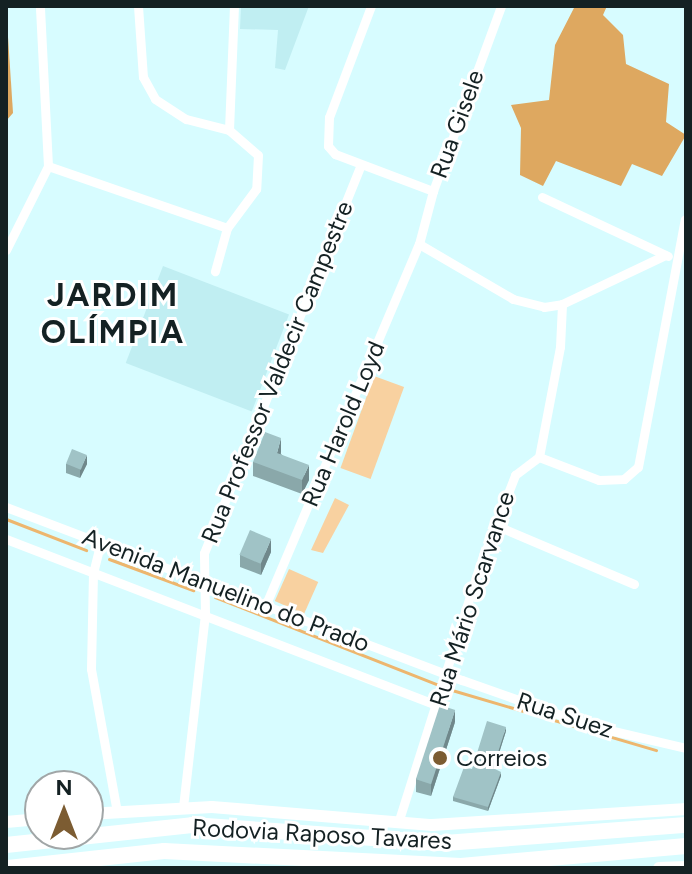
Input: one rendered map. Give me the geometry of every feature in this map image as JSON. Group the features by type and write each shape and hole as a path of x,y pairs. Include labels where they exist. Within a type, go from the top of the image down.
{"highway":[{"name":"Rodovia Raposo Tavares","path":"6,845 192,825 445,843 686,825"},
{"name":"Rodovia Raposo Tavares","path":"8,868 164,851 296,854 362,862 461,866 686,846"}],"main road":[{"path":"104,813 183,807 265,809 398,823 476,824 686,809"},
{"path":"362,862 392,868"},
{"path":"659,868 686,867"}],"street":[{"path":"6,250 48,166 40,6"},
{"path":"138,6 143,77 155,99 186,119 229,130 251,144 261,165 256,189 227,228 215,271"},
{"path":"229,130 234,6"},
{"path":"371,6 325,136 335,154 433,191"},
{"name":"Rua Gisele","path":"419,244 433,191 501,6"},
{"name":"Rua Professor Valdecir Campestre","path":"183,807 205,613 204,553 361,165"},
{"path":"48,166 227,228"},
{"path":"542,197 665,255 679,258"},
{"path":"562,304 560,347 539,457 599,480 624,479 638,467 685,219"},
{"path":"419,244 527,305 562,304 665,255"},
{"name":"Rua Harold Loyd","path":"266,604 419,244"},
{"name":"Rua Mário Scarvance","path":"398,823 495,525 515,475 539,457"},
{"name":"Avenida Manuelino do Prado","path":"6,507 445,674"},
{"path":"495,525 634,584"},
{"name":"Avenida Manuelino do Prado","path":"6,539 205,613 437,705"},
{"path":"101,541 93,573 91,669 117,812"},
{"name":"Rua Suez","path":"445,674 592,726 686,748"}],"shaded area":[{"path":"6,6 13,113 6,121"},
{"path":"241,6 309,6 285,70 275,68 278,30 240,29"},
{"path":"575,6 607,6 603,15 623,35 626,64 669,84 666,122 686,135 662,176 632,164 621,186 556,161 543,186 520,175 521,128 511,105 549,100 555,45"},
{"path":"163,266 289,314 252,411 126,363"},
{"path":"374,376 404,387 371,479 340,468"},
{"path":"335,498 349,505 323,553 311,550"},
{"path":"289,569 318,582 304,614 275,601"}],"building":[{"path":"265,432 281,438 277,453 309,465 302,480 253,462"},
{"path":"72,449 87,455 81,470 66,464"},
{"path":"250,530 271,539 261,564 239,555"},
{"path":"440,705 455,710 431,784 416,779"},
{"path":"487,721 506,727 493,768 501,772 488,807 453,797 464,767 472,769"}],"waterway":[{"path":"6,519 86,550"},
{"path":"109,559 193,590"},
{"path":"215,597 438,685"},
{"path":"445,688 656,750"}],"place":[{"name":"Correios","path":"440,758"}],"district":[{"name":"JARDIM OLÍMPIA","path":"113,314"}]}
